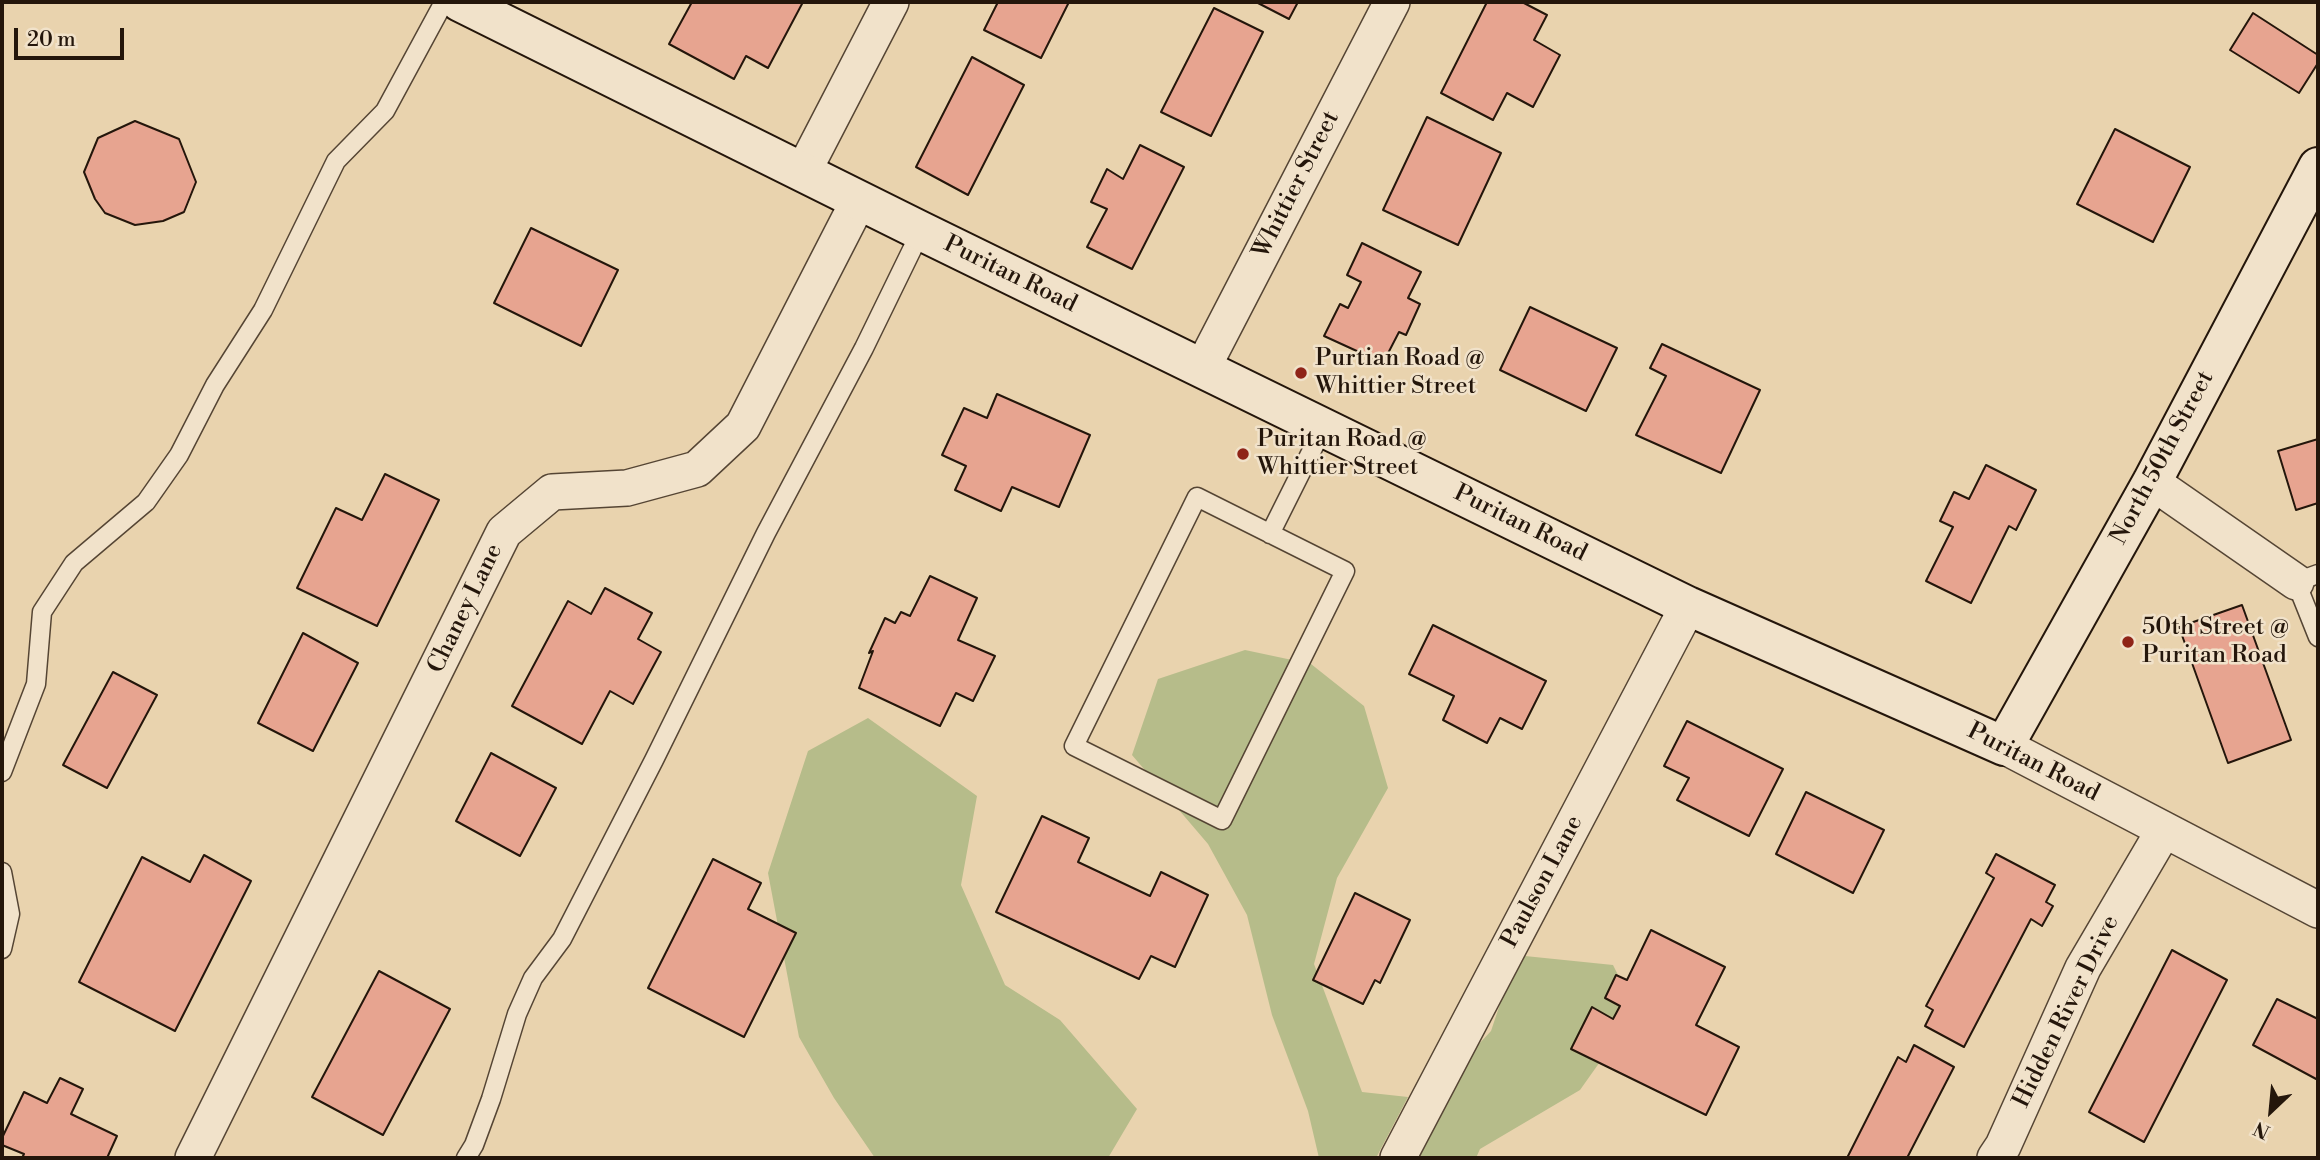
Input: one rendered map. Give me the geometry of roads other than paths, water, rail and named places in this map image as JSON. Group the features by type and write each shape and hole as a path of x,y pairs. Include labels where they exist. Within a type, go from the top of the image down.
{"street":[{"name":"Puritan Road","path":"460,2 1688,606 2004,746 2318,910"},
{"path":"803,172 891,2"},
{"name":"Whittier Street","path":"1202,369 1392,2"},
{"name":"North 50th Street","path":"2004,746 2152,482 2318,167"},
{"name":"Chaney Lane","path":"192,1158 504,532 552,492 627,488 697,469 743,426 859,200"},
{"path":"2152,482 2307,578"},
{"name":"Paulson Lane","path":"1398,1158 1688,606"},
{"name":"Hidden River Drive","path":"2008,1154 2083,968 2164,830"}],"lane":[{"path":"2,772 36,684 42,612 75,563 146,502 179,455 215,385 263,310 336,161 385,111 444,2"},
{"path":"466,1158 478,1134 517,1014 533,978 562,939 921,231"},
{"path":"1270,534 1323,428"},
{"path":"1197,497 1270,534 1345,571 1222,820 1074,746 1197,497"},
{"path":"2307,578 2318,637"},
{"path":"2,872 10,914 2,949"}],"place":[{"name":"Purtian Road @ Whittier Street","path":"1301,373"},
{"name":"Puritan Road @ Whittier Street","path":"1243,454"},
{"name":"50th Street @ Puritan Road","path":"2128,642"}]}
